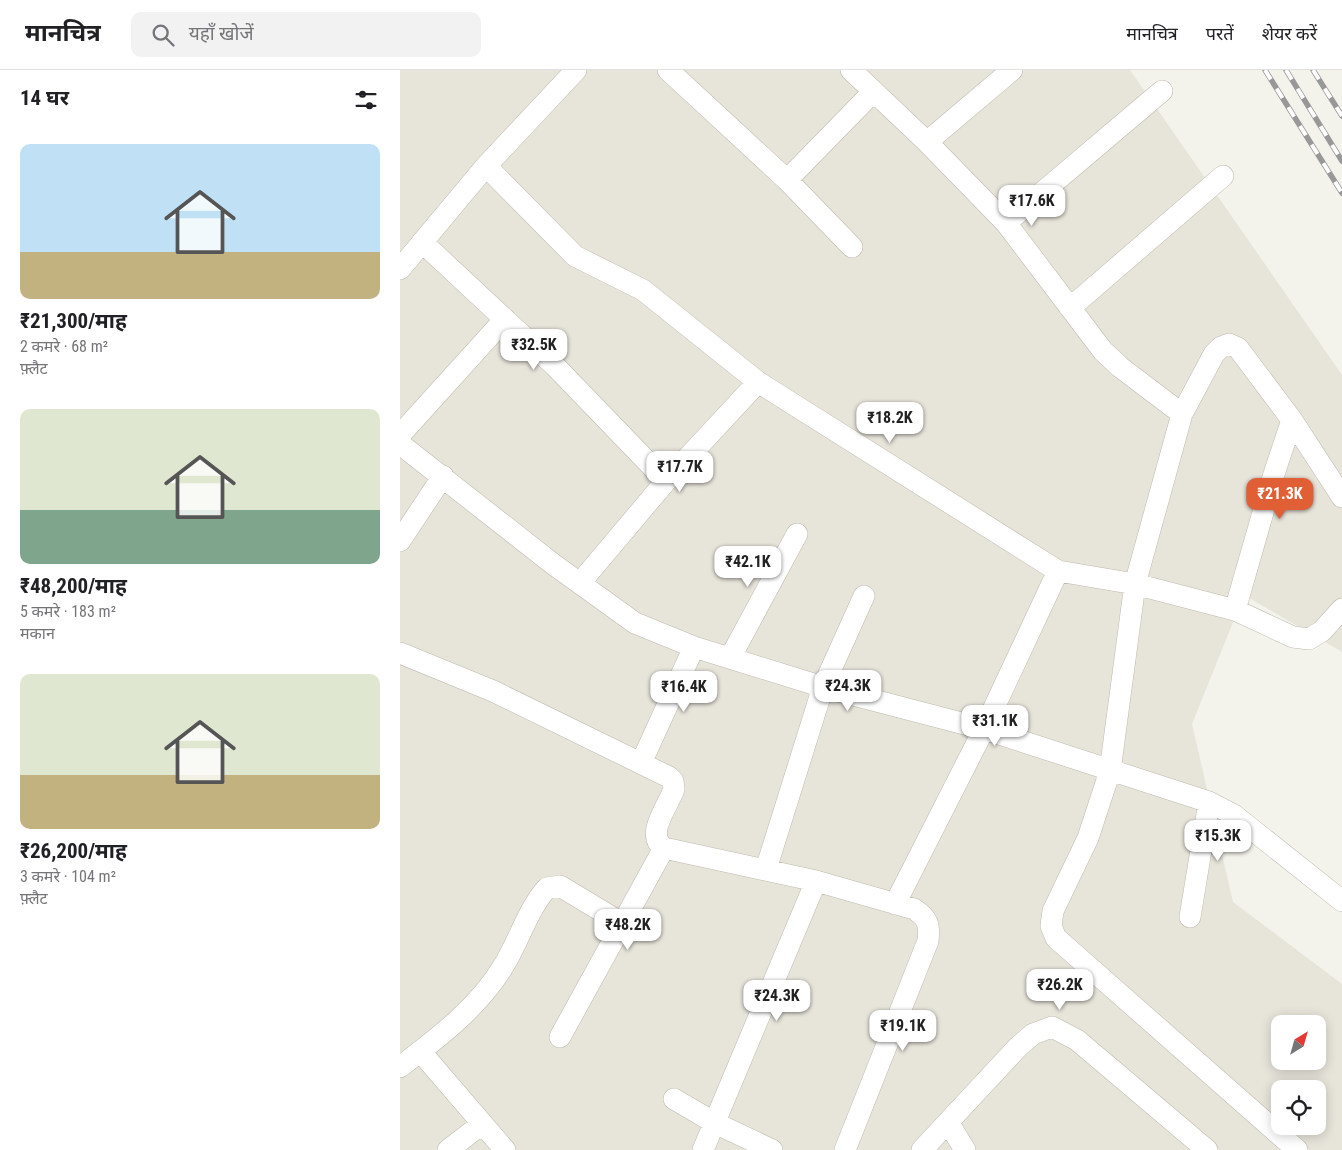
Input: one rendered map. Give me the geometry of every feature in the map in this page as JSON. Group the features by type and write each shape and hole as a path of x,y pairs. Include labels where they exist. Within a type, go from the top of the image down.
{"street":[{"path":"400,270 486,166 576,70"},
{"path":"668,70 787,180 852,248"},
{"path":"851,70 927,142 1006,223 1070,308 1120,368 1182,414"},
{"path":"927,142 1012,70"},
{"path":"787,180 873,92"},
{"path":"1006,223 1162,92"},
{"path":"486,166 575,256 642,290 758,382 1058,571 1135,584 1235,610 1293,637 1309,639 1322,631 1342,609"},
{"path":"1070,308 1222,176"},
{"path":"422,242 555,366 666,481"},
{"path":"400,435 505,319"},
{"path":"1296,1150 1056,938 1051,926 1053,910 1088,838 1110,771 1135,584 1182,414 1214,354 1221,347 1229,344 1238,348 1292,420 1342,497"},
{"path":"580,583 666,481 758,382"},
{"path":"1235,610 1274,474 1292,420"},
{"path":"400,444 580,583 635,623 694,647 823,687 984,729 1209,802 1234,816 1342,900"},
{"path":"400,542 442,476"},
{"path":"730,658 797,534"},
{"path":"895,904 984,729 1058,571"},
{"path":"766,869 823,687 864,596"},
{"path":"641,763 694,647"},
{"path":"400,653 494,691 641,763 673,781 674,789 671,798 655,832 656,841 664,848 816,880 914,909 923,914 930,927 928,941 845,1150"},
{"path":"1190,917 1209,802"},
{"path":"560,1036 664,848"},
{"path":"703,1150 816,880"},
{"path":"400,1066 420,1051 485,992 504,966 547,888 560,886 622,924"},
{"path":"922,1150 1018,1047 1033,1034 1052,1028 1077,1040 1207,1150"},
{"path":"420,1051 505,1150"},
{"path":"674,1099 772,1150"},
{"path":"948,1122 965,1150"},
{"path":"448,1150 482,1124"}],"shaded area":[{"path":"400,70 1130,70 1342,375 1342,652 1244,595 1192,724 1233,902 1342,984 1342,1150 400,1150"}],"railway":[{"path":"1265,70 1342,193"},
{"path":"1286,70 1342,161"},
{"path":"1313,70 1342,116"}]}
